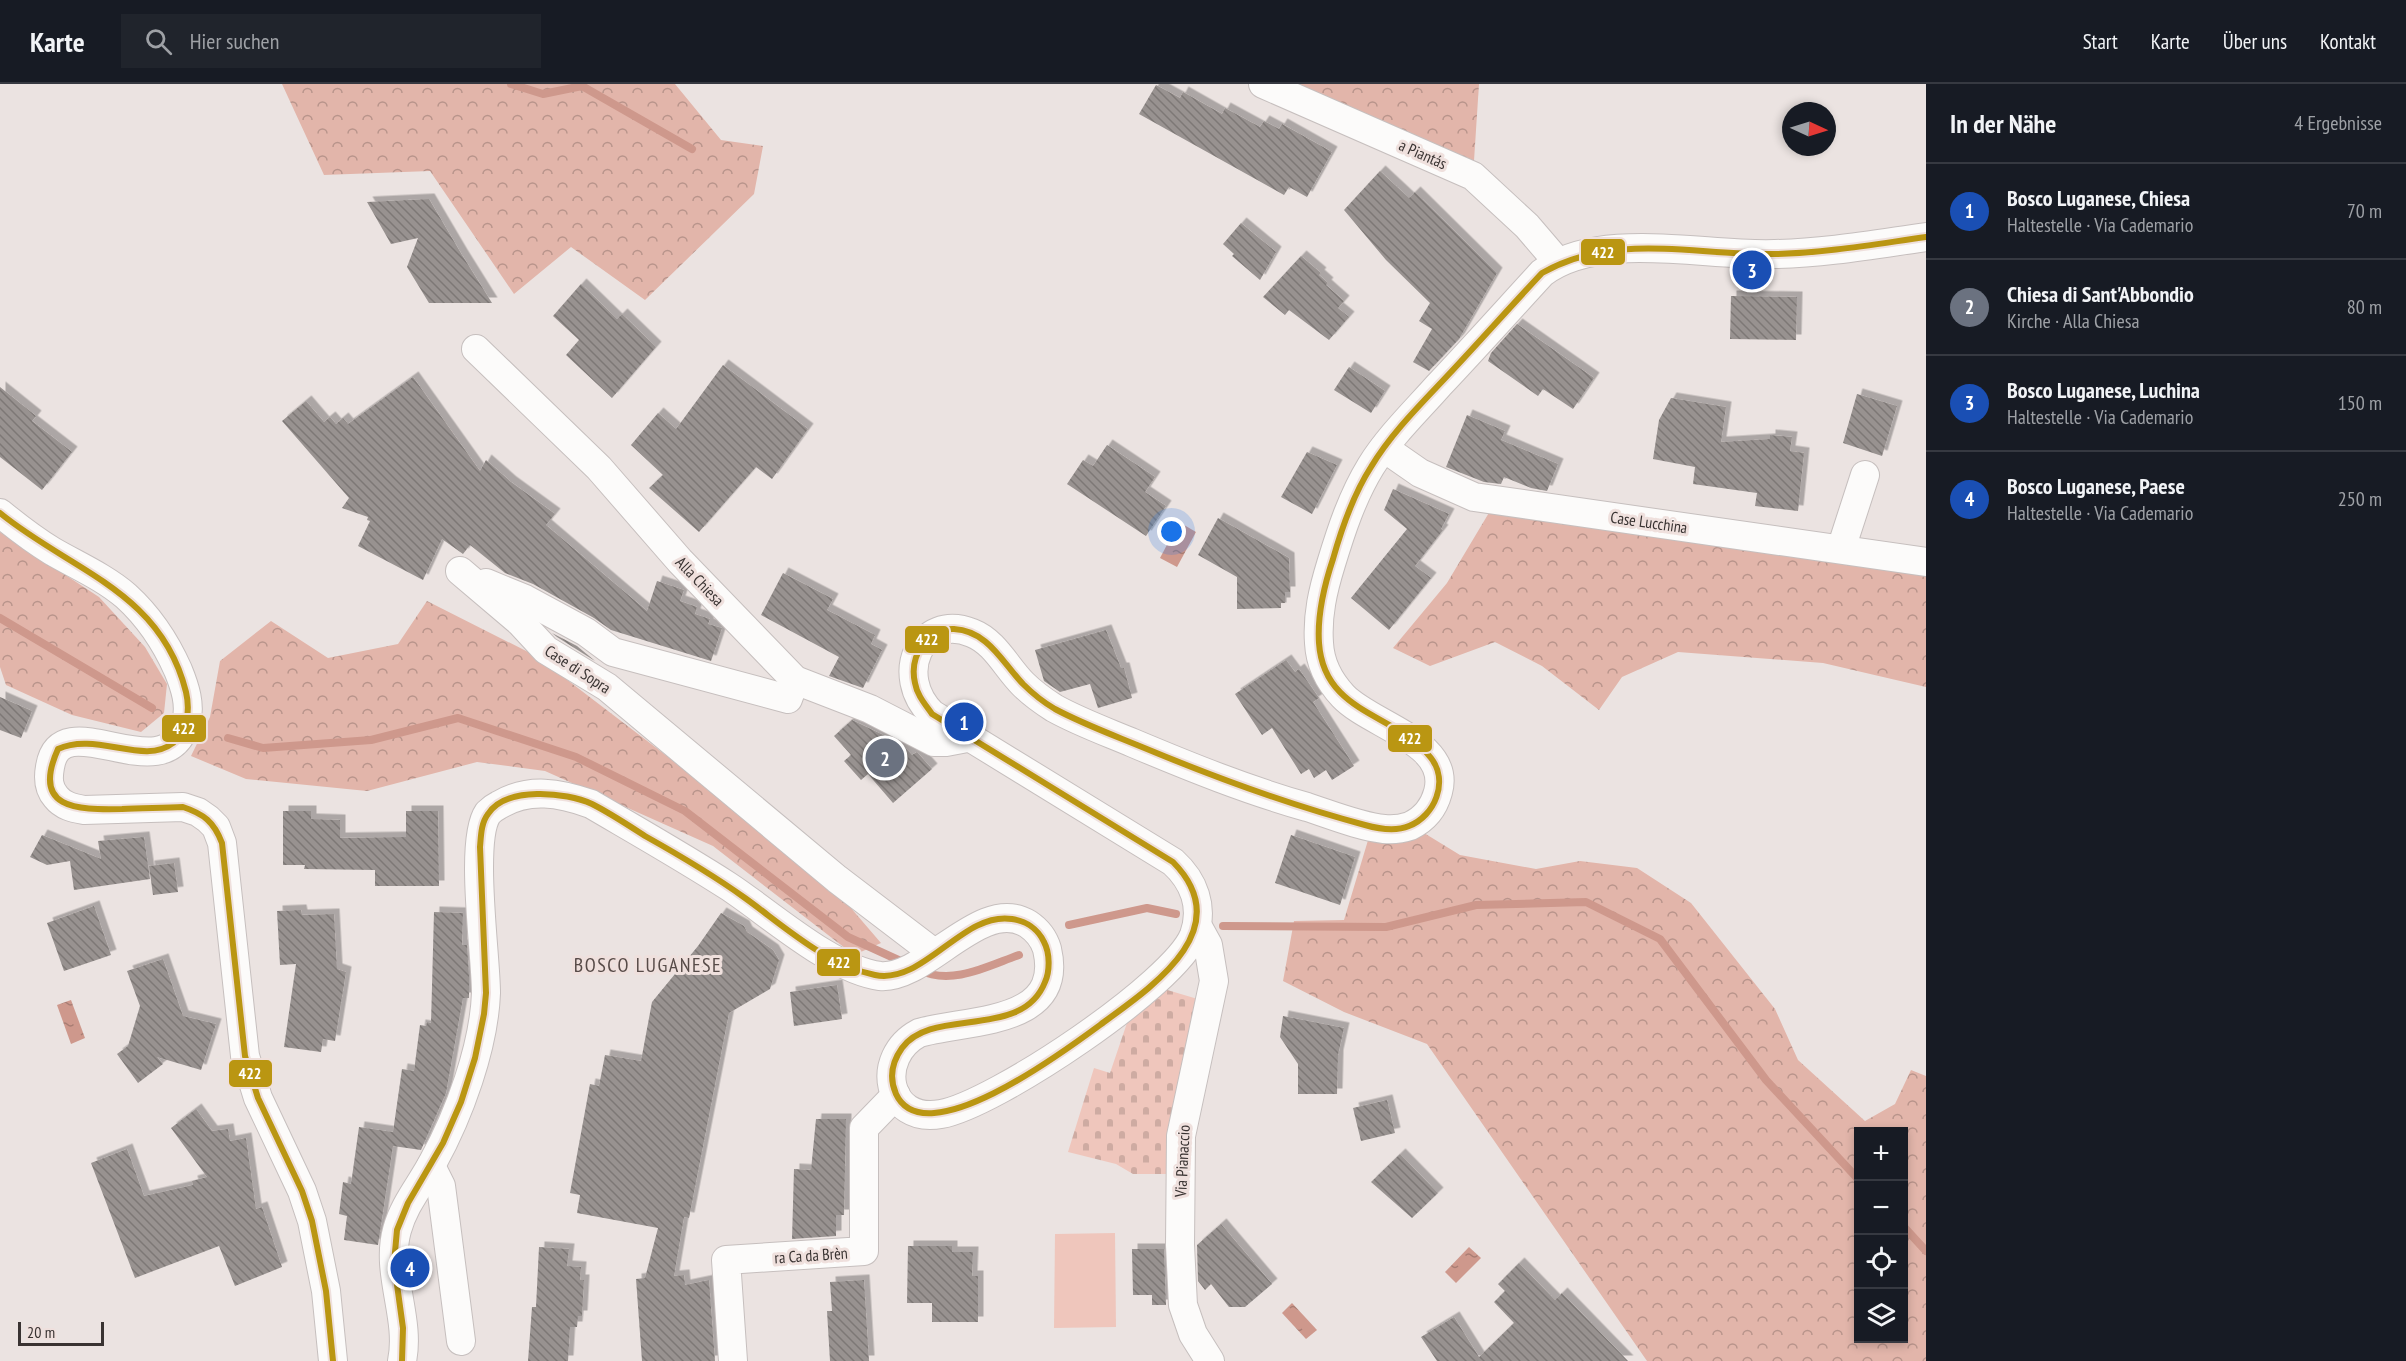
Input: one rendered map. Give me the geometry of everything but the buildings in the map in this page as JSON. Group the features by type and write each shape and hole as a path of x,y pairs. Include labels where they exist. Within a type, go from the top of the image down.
{"street":[{"name":"a Piantás","path":"1263,84 1473,176 1527,226 1557,261"},
{"path":"402,1361 404,1339 394,1253 396,1232 413,1193 451,1130 468,1082 478,1041 486,995 478,865 481,828 489,812 505,802 525,795 545,793 567,795 591,804 722,882 800,936 850,967 871,974 886,976 923,960 981,926 994,921 1020,920 1040,934 1046,944 1048,975 1044,990 1028,1007 1001,1016 932,1029 907,1039 899,1048 891,1073 896,1095 910,1110 930,1116 941,1114 1022,1077 1090,1034 1161,975 1188,947 1197,925 1198,905 1194,888 1173,862 967,738 920,703 914,690 912,675 914,660 921,645 942,631 970,632 984,639 1021,682 1054,708 1216,778 1372,827 1398,829 1422,819 1431,809 1440,784 1440,772 1436,761 1418,745 1344,697 1328,676 1319,647 1319,610 1340,537 1360,486 1384,448 1542,273 1557,261 1575,255 1611,249 1796,254 1926,237"},
{"name":"Alla Chiesa","path":"476,349 599,468 680,561 795,680 870,709 934,742 967,738"},
{"name":"Case Lucchina","path":"1384,448 1420,473 1474,497 1926,562"},
{"path":"1841,549 1865,475"},
{"path":"0,513 37,541 110,584 131,601 156,631 184,685 188,698 186,722 175,742 165,748 142,752 90,741 67,743 58,750 51,762 48,776 51,790 58,800 71,808 84,810 183,807 198,812 216,827 225,858 234,968 245,1056 258,1098 302,1191 312,1221 326,1291 333,1361"},
{"name":"Case di Sopra","path":"795,680 788,699 613,652 586,632 525,599 460,571 520,622 546,650 607,687 837,879 923,960"},
{"name":"Via Pianaccio","path":"1197,925 1208,945 1214,981 1181,1136 1180,1257 1186,1316 1193,1334 1210,1361"},
{"name":"ra Ca da Brèn","path":"733,1361 726,1260 864,1251 864,1128 896,1095"},
{"path":"431,1166 441,1186 461,1341"}],"green space":[{"path":"282,84 675,84 721,140 763,146 754,194 645,300 571,247 514,294 430,171 324,175"},
{"path":"1263,84 1479,84 1473,176"},
{"path":"1496,501 1926,562 1926,687 1823,663 1678,652 1622,677 1599,710 1542,666 1495,642 1430,666 1393,648 1447,583"},
{"path":"0,532 99,597 145,647 167,684 164,713 141,732 72,715 6,685 0,667"},
{"path":"427,601 536,656 786,847 832,886 881,943 854,955 713,846 545,771 477,762 367,791 246,779 191,756 210,717 220,661 271,621 328,658 398,644"},
{"path":"1411,825 1460,855 1536,869 1580,861 1637,868 1691,903 1775,1009 1798,1060 1865,1121 1895,1104 1911,1070 1926,1076 1926,1361 1647,1361 1427,1044 1344,1012 1283,981 1294,921 1344,920 1372,827"},
{"path":"1164,989 1211,1003 1179,1174 1133,1174 1116,1164 1068,1152 1094,1068 1110,1073 1127,1023"},
{"path":"1115,1233 1116,1327 1054,1328 1055,1234"}],"water":[{"path":"1179,522 1196,532 1177,567 1160,558"},
{"path":"71,1000 85,1038 71,1044 57,1005"},
{"path":"1469,1247 1481,1258 1456,1283 1445,1272"},
{"path":"1292,1303 1317,1330 1306,1339 1282,1313"}],"waterway":[{"path":"511,84 543,94 582,86 692,149"},
{"path":"0,618 152,708"},
{"path":"228,738 263,748 371,740 458,718 576,757 685,811 848,937 905,963"},
{"path":"1223,926 1386,927 1476,905 1586,902 1660,939 1766,1080 1854,1175"},
{"path":"1069,925 1147,908 1176,914"},
{"path":"919,970 944,976 957,975 970,973 1019,955"},
{"path":"1908,1231 1926,1251"}],"transit line":[{"name":"422","path":"402,1361 403,1328 394,1263 397,1230 408,1203 443,1143 461,1102 475,1058 486,993 480,847 483,825 488,814 497,805 522,795 537,794 567,797 592,804 721,881 823,954 857,970 875,975 893,975 910,969 977,926 994,920 1012,919 1031,926 1044,942 1049,962 1045,982 1033,1000 1017,1011 998,1018 934,1028 916,1036 902,1048 896,1059 892,1076 894,1088 896,1094 912,1110 936,1113 966,1105 998,1091 1061,1053 1145,991 1182,953 1193,932 1197,910 1191,886 1173,862 932,714 918,692 914,673 917,654 928,639 935,633 954,629 976,635 993,649 1026,687 1055,709 1076,720 1197,769 1252,790 1381,829 1409,826 1418,821 1432,806 1439,787 1436,767 1417,743 1364,711 1334,685 1324,667 1319,643 1320,611 1324,590 1349,512 1371,467 1408,418 1542,273 1570,260 1598,253 1656,248 1746,254 1814,252 1926,237"},
{"name":"422","path":"0,513 110,586 135,606 156,630 174,658 186,692 188,706 185,727 178,738 161,749 148,751 88,744 58,749 51,769 50,784 54,795 74,806 105,809 183,807 197,813 212,824 219,836 222,843 245,1056 258,1098 302,1191 312,1221 326,1291 333,1361"}],"place":[{"name":"Bosco Luganese, Luchina","path":"1752,270"},
{"name":"Bosco Luganese, Chiesa","path":"964,722"},
{"name":"Chiesa di Sant'Abbondio","path":"885,758"},
{"name":"Bosco Luganese, Paese","path":"410,1268"}],"district":[{"name":"BOSCO LUGANESE","path":"648,965"}]}
